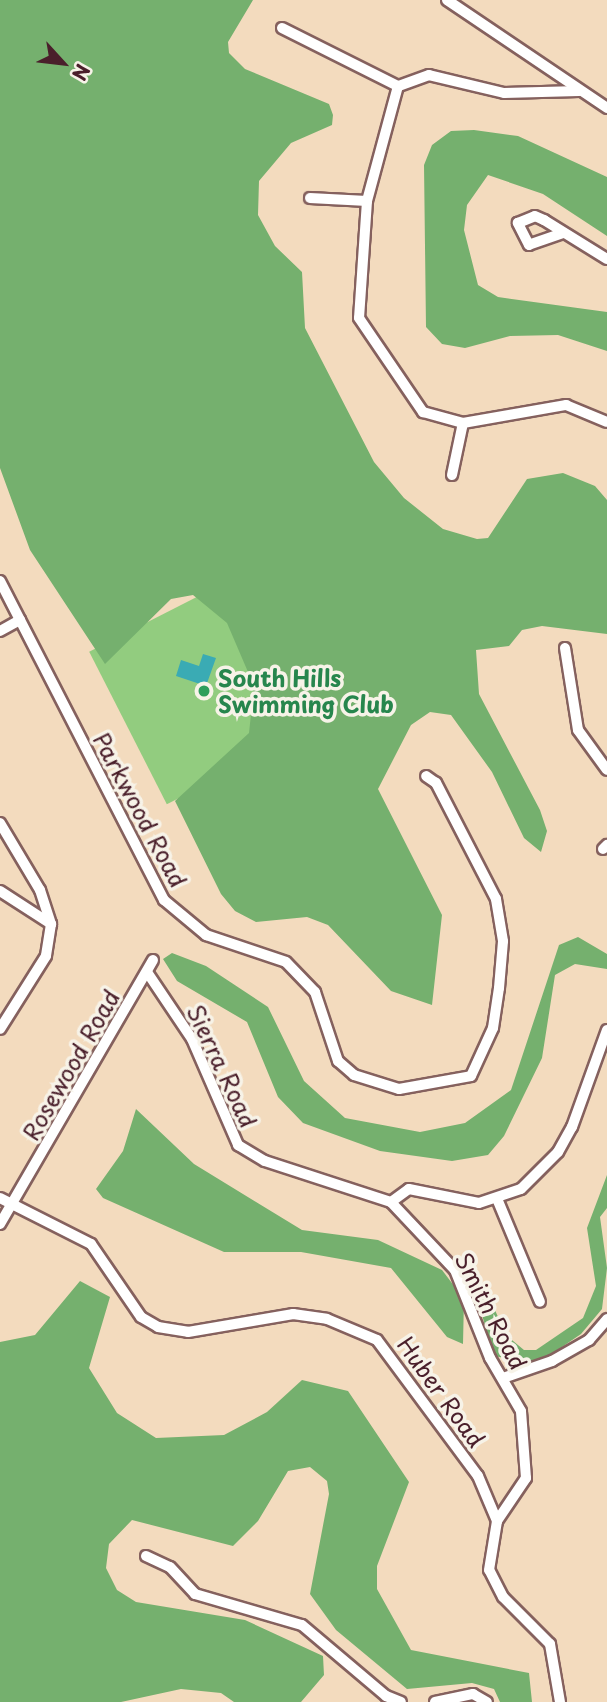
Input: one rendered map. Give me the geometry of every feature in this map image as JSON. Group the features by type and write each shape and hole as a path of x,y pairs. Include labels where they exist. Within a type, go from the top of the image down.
{"street":[{"path":"447,0 579,91 607,107"},
{"path":"282,28 398,86 429,75 504,93 579,91"},
{"path":"398,86 367,201 359,318 411,401 423,412 463,423 556,405 607,422"},
{"path":"310,198 367,201"},
{"path":"563,233 607,259"},
{"path":"452,475 463,423"},
{"name":"Parkwood Road","path":"0,581 163,900 206,935 286,962 315,992 338,1061 354,1075 399,1089 471,1076 494,1028 499,988 499,907 436,783 426,776"},
{"path":"0,631 20,620"},
{"path":"565,648 578,730 607,770"},
{"path":"0,823 40,890 51,923 46,956 0,1029"},
{"path":"0,891 51,923"},
{"name":"Rosewood Road","path":"0,1224 153,960"},
{"name":"Sierra Road","path":"147,972 191,1039 238,1145 257,1158 391,1202"},
{"path":"391,1202 409,1189 498,1201 521,1189 558,1152 607,1030"},
{"name":"Huber Road","path":"0,1198 91,1244 141,1317 158,1327 188,1332 293,1314 327,1319 377,1340 478,1476 497,1521"},
{"path":"498,1201 540,1301"},
{"name":"Smith Road","path":"391,1202 455,1270 503,1378 521,1411 526,1478 497,1521 490,1557 493,1584 550,1644 560,1702"},
{"path":"503,1378 552,1362 589,1339 607,1319"},
{"path":"146,1556 170,1567 195,1594 302,1625 386,1696 401,1702"},
{"path":"435,1702 473,1694 487,1702"}],"green space":[{"path":"0,0 253,0 228,42 229,53 245,69 329,104 333,115 332,125 291,143 259,181 258,215 275,246 302,272 305,328 374,462 404,498 443,529 477,539 488,538 527,479 563,473 595,486 607,500 607,634 542,626 522,630 509,646 476,650 479,694 540,810 547,831 541,852 524,838 492,772 451,715 430,712 411,725 378,789 442,915 432,1005 391,991 328,925 307,917 256,922 235,911 221,894 175,801 249,733 254,686 227,623 193,595 171,599 105,664 30,550 0,468"},
{"path":"474,130 518,136 607,177 607,236 543,194 488,175 467,205 464,230 478,285 498,297 607,312 607,351 558,335 510,336 465,348 442,344 426,327 424,165 432,145 451,131"},
{"name":"South Hills Swimming Club","path":"238,576 316,728 167,804 89,652"},
{"path":"578,937 607,954 607,969 575,964 555,975 542,1058 504,1136 488,1155 452,1161 380,1151 303,1123 278,1097 247,1022 177,981 163,959 172,953 206,966 268,1007 304,1081 345,1118 420,1132 465,1123 511,1090 559,945"},
{"path":"136,1109 194,1164 302,1230 378,1240 442,1270 464,1299 463,1344 447,1337 391,1268 301,1252 224,1252 103,1198 96,1189 123,1151"},
{"path":"607,1175 607,1208 600,1217 607,1268 602,1309 581,1334 537,1364 494,1356 472,1281 483,1283 506,1335 524,1350 536,1350 583,1318 596,1286 587,1228"},
{"path":"80,1281 110,1297 89,1368 117,1413 156,1438 224,1435 267,1412 302,1380 348,1391 409,1482 377,1566 377,1589 411,1650 529,1673 532,1702 500,1702 494,1689 472,1683 407,1689 336,1630 310,1594 329,1494 327,1481 310,1467 288,1471 258,1521 233,1546 132,1520 109,1544 106,1568 117,1590 136,1602 245,1620 323,1656 324,1675 301,1702 234,1702 221,1693 181,1689 121,1702 0,1702 0,1342 35,1335"}],"water":[{"path":"203,654 216,658 206,686 176,676 181,660 199,666"}],"place":[{"name":"South Hills Swimming Club","path":"204,691"}]}
